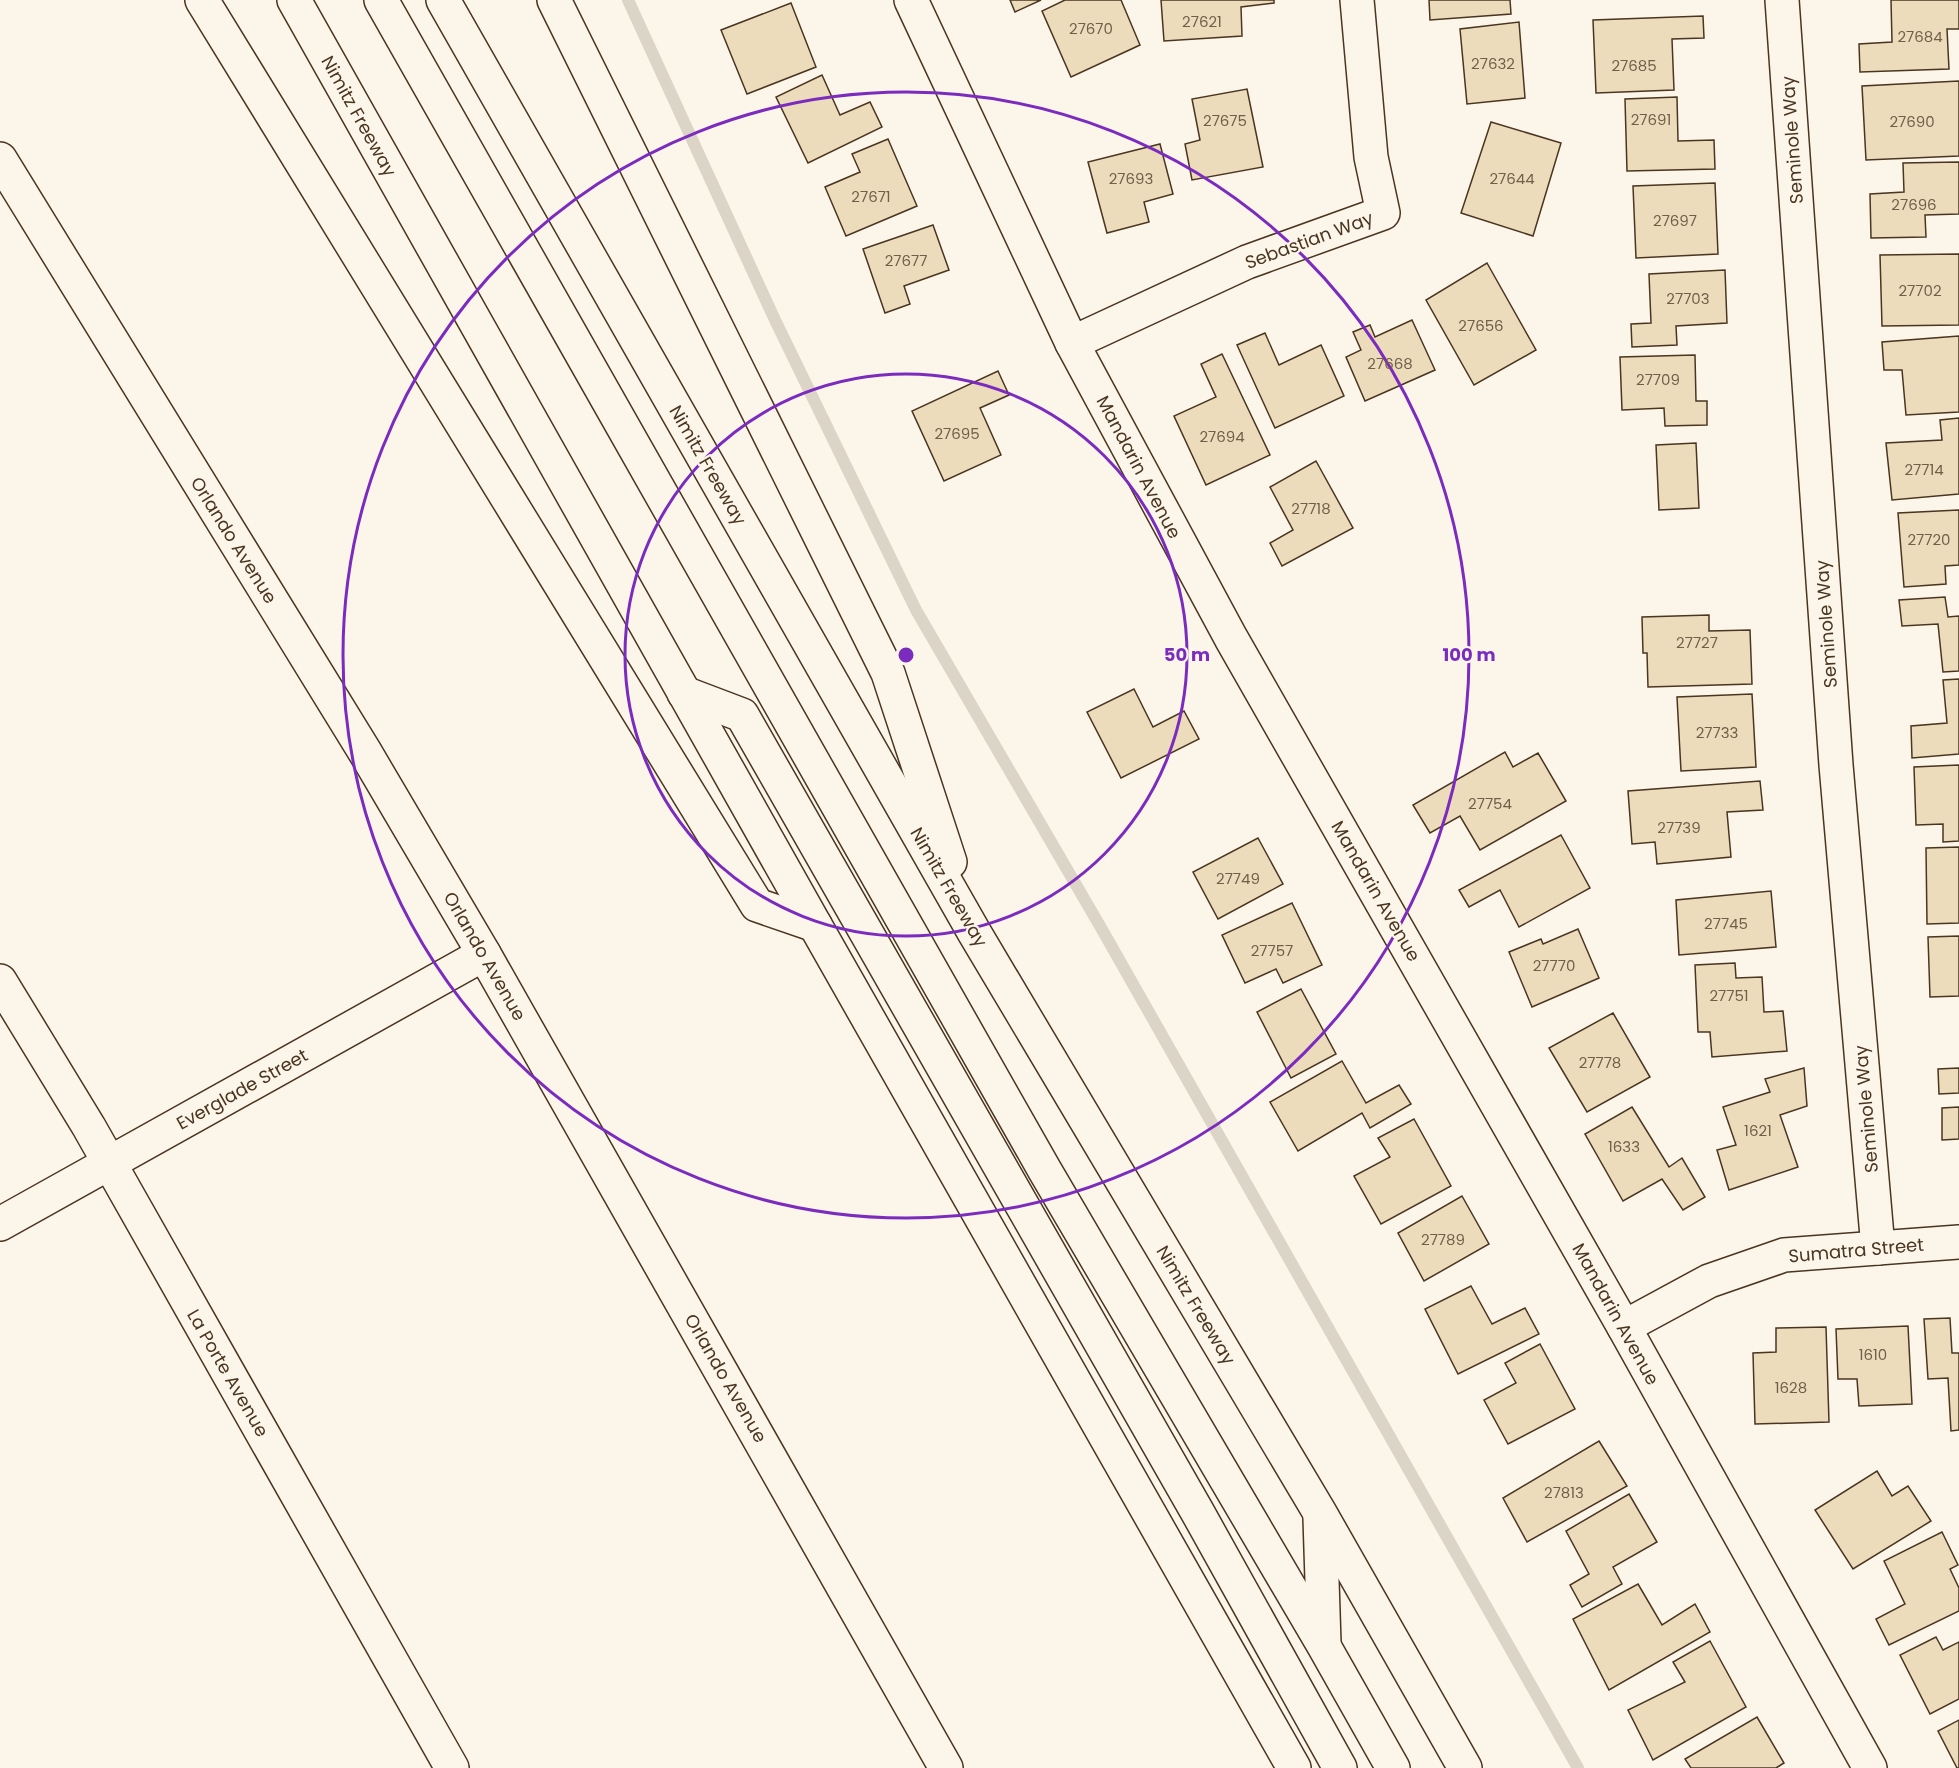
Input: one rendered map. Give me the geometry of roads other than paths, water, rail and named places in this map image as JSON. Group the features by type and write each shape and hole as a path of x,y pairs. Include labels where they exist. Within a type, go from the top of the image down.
{"main road":[{"path":"202,0 757,905 815,925"},
{"name":"Nimitz Freeway","path":"294,0 815,925 1294,1768"},
{"path":"381,0 1044,1169 1393,1768"},
{"name":"Nimitz Freeway","path":"443,0 974,932 1320,1513 1465,1768"},
{"path":"554,0 888,673 974,932"},
{"name":"Mandarin Avenue","path":"911,0 1072,343 1231,638 1624,1327 1870,1768"},
{"name":"Sebastian Way","path":"1072,343 1247,262 1383,213 1371,157 1357,0"},
{"name":"Seminole Way","path":"1782,0 1836,765 1878,1248"},
{"name":"Orlando Avenue","path":"0,159 365,752 484,954 946,1768"},
{"path":"684,693 742,715 1198,1513 1340,1768"},
{"name":"Everglade Street","path":"0,1224 484,954"},
{"name":"La Porte Avenue","path":"0,981 109,1163 452,1768"},
{"name":"Sumatra Street","path":"1624,1327 1709,1281 1784,1255 1959,1242"},
{"path":"1320,1513 1324,1646"}],"waterway":[{"path":"628,0 775,320 916,610 1100,926 1578,1768"}]}
